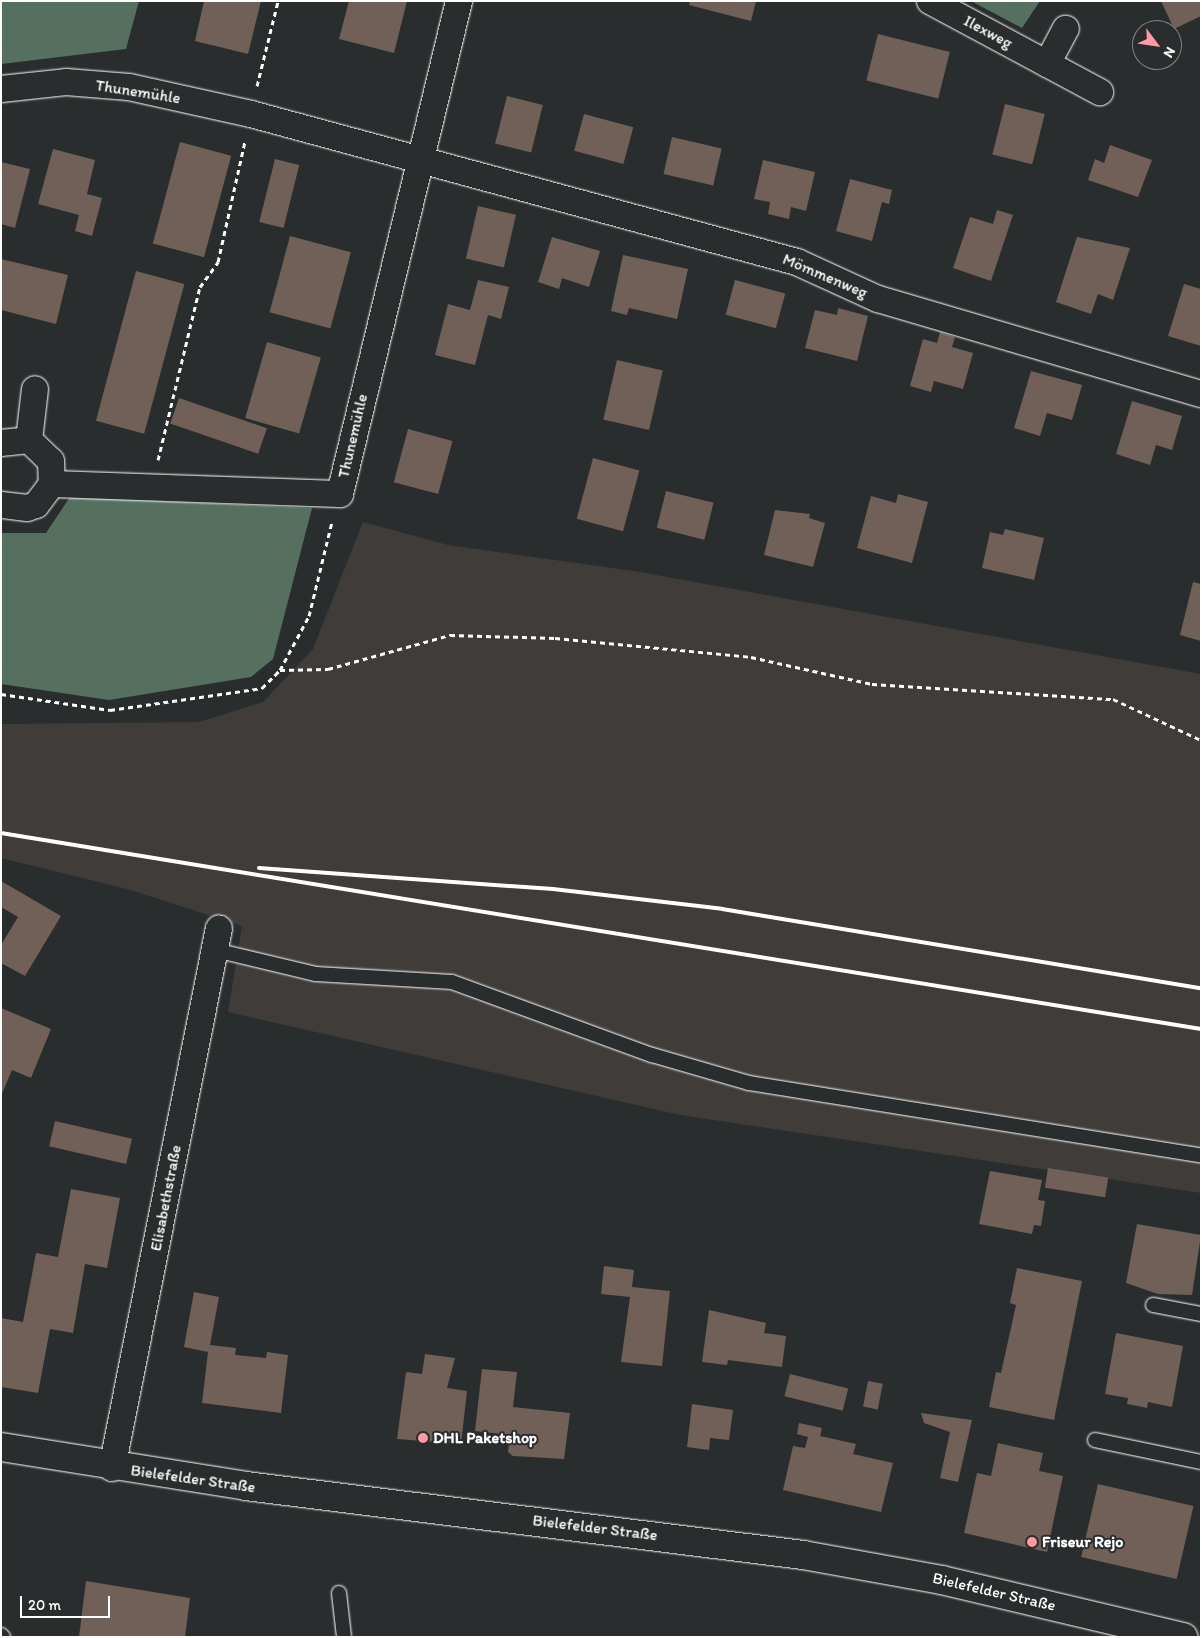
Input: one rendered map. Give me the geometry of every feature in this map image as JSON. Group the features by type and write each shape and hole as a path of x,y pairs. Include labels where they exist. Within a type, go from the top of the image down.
{"main road":[{"name":"Bielefelder Straße","path":"1,1447 112,1468 785,1552 942,1580 1183,1637"}],"street":[{"name":"Thunemühle","path":"52,484 340,494 418,156 459,1"},
{"name":"Ilexweg","path":"930,1 1100,92"},
{"path":"1047,64 1066,29"},
{"name":"Thunemühle","path":"1,89 66,82 129,87 251,114 418,156"},
{"name":"Mömmenweg","path":"418,156 797,262 878,299 1201,394"},
{"path":"29,440 35,389"},
{"path":"1,443 29,440 51,461 52,484 31,507 1,505"},
{"name":"Elisabethstraße","path":"112,1468 217,939"}],"lane":[{"path":"217,939 324,975 452,982 652,1055 749,1083 1201,1155"},
{"path":"1154,1305 1201,1314"},
{"path":"1095,1440 1201,1462"},
{"path":"338,1593 344,1637"}],"path":[{"path":"152,488 200,287 218,262 278,1"},
{"path":"1,694 110,710 262,688 280,670 309,616 340,494"},
{"path":"280,670 328,669 450,635 555,638 751,657 872,684 1114,699 1201,740"}],"shaded area":[{"path":"363,522 448,545 634,571 1201,674 1201,1193 680,1115 228,1012 242,926 131,890 1,858 1,724 199,722 263,702 313,649"}],"green space":[{"path":"1,1 139,1 126,49 1,64"},
{"path":"971,1 1040,1 1022,28"},
{"path":"70,497 312,508 273,659 251,677 109,700 1,684 1,533 46,533"}],"building":[{"path":"204,1 261,1 248,54 195,41"},
{"path":"349,1 407,1 394,53 339,39"},
{"path":"690,1 756,1 751,21 689,5"},
{"path":"1161,1 1201,1 1201,16 1182,25 1182,20 1170,20"},
{"path":"878,34 950,52 938,98 866,81"},
{"path":"507,96 543,105 531,152 495,144"},
{"path":"1005,104 1045,114 1032,164 992,154"},
{"path":"584,114 633,127 623,164 574,151"},
{"path":"672,137 722,148 713,185 663,174"},
{"path":"180,142 231,156 204,257 153,243"},
{"path":"1110,145 1152,160 1138,197 1088,180 1095,159 1104,163"},
{"path":"53,149 95,160 87,194 102,198 92,236 75,231 79,215 38,204"},
{"path":"275,159 299,165 284,228 259,222"},
{"path":"763,160 815,172 806,211 791,207 789,219 768,214 770,202 754,199"},
{"path":"1,162 30,169 15,228 1,224"},
{"path":"850,179 892,190 889,204 882,202 872,241 836,231"},
{"path":"478,206 516,215 504,267 466,259"},
{"path":"997,210 1013,215 991,281 953,268 970,217 993,224"},
{"path":"290,236 351,252 330,329 270,312"},
{"path":"552,237 600,251 589,287 562,278 559,289 538,282"},
{"path":"1077,237 1130,248 1113,300 1098,294 1091,314 1056,302"},
{"path":"623,255 688,269 677,319 629,308 627,315 611,311"},
{"path":"1,259 68,275 56,324 1,310"},
{"path":"136,271 184,284 144,434 96,421"},
{"path":"478,280 509,287 501,319 488,315 475,365 435,355 448,304 470,310"},
{"path":"735,280 785,293 776,328 726,315"},
{"path":"1184,284 1201,289 1201,346 1168,336"},
{"path":"838,308 868,316 857,361 805,348 815,310 837,315"},
{"path":"940,332 955,337 952,347 973,353 963,389 934,381 931,392 910,386 923,339 937,343"},
{"path":"267,342 321,357 299,433 245,418"},
{"path":"617,360 663,371 649,430 603,419"},
{"path":"1031,371 1082,385 1072,420 1047,413 1040,436 1014,428"},
{"path":"179,398 267,428 258,454 170,424"},
{"path":"1132,401 1182,416 1172,450 1156,445 1150,465 1116,454"},
{"path":"408,429 452,441 438,494 394,482"},
{"path":"593,458 639,470 623,531 577,519"},
{"path":"666,491 714,503 704,540 657,528"},
{"path":"898,494 928,502 912,563 857,548 871,496 896,503"},
{"path":"775,510 810,514 809,518 825,523 813,567 764,555"},
{"path":"1005,529 1044,538 1034,580 982,568 990,532 1003,535"},
{"path":"1193,582 1201,584 1201,641 1180,635"},
{"path":"1,881 61,916 25,976 1,963 1,945 18,917 1,907"},
{"path":"1,1008 51,1029 31,1078 12,1070 1,1096"},
{"path":"55,1121 132,1139 126,1164 49,1146"},
{"path":"1048,1168 1108,1178 1105,1197 1045,1188"},
{"path":"990,1171 1042,1180 1038,1200 1045,1201 1041,1226 1034,1225 1032,1234 979,1224"},
{"path":"71,1189 120,1198 107,1268 85,1264 73,1333 50,1329 38,1393 1,1387 1,1318 23,1322 36,1253 58,1257"},
{"path":"1137,1224 1201,1235 1192,1295 1158,1294 1126,1283"},
{"path":"604,1266 634,1270 632,1287 670,1291 662,1366 621,1362 630,1297 601,1294"},
{"path":"1017,1268 1082,1281 1054,1420 989,1407 996,1372 1001,1373 1016,1305 1010,1303"},
{"path":"194,1292 219,1297 210,1345 236,1348 235,1355 266,1358 267,1352 288,1355 281,1413 202,1403 208,1352 184,1347"},
{"path":"709,1310 766,1323 764,1333 786,1336 782,1367 728,1360 727,1365 702,1362"},
{"path":"1116,1333 1183,1346 1172,1407 1148,1402 1147,1408 1127,1404 1128,1398 1105,1394"},
{"path":"425,1354 455,1358 447,1388 467,1391 461,1444 397,1439 406,1372 422,1374"},
{"path":"482,1369 517,1372 513,1407 570,1413 564,1459 513,1456 508,1452 510,1435 475,1431"},
{"path":"790,1374 848,1389 843,1411 784,1396"},
{"path":"868,1381 883,1384 878,1409 863,1407"},
{"path":"692,1404 733,1410 729,1440 710,1438 709,1450 687,1447"},
{"path":"921,1413 972,1420 958,1482 940,1478 950,1432 924,1423"},
{"path":"799,1423 822,1428 820,1436 856,1444 853,1454 893,1463 881,1512 783,1490 793,1446 805,1448 808,1437 797,1434"},
{"path":"998,1443 1043,1453 1039,1471 1063,1476 1047,1552 964,1533 977,1473 991,1476"},
{"path":"1098,1484 1193,1506 1177,1579 1081,1557"},
{"path":"86,1581 190,1598 185,1637 79,1637"}],"railway":[{"path":"1,833 1201,1029"},
{"path":"259,868 553,889 722,909 1201,988"}],"place":[{"name":"DHL Paketshop","path":"423,1438"},
{"name":"Friseur Rejo","path":"1032,1542"}]}
